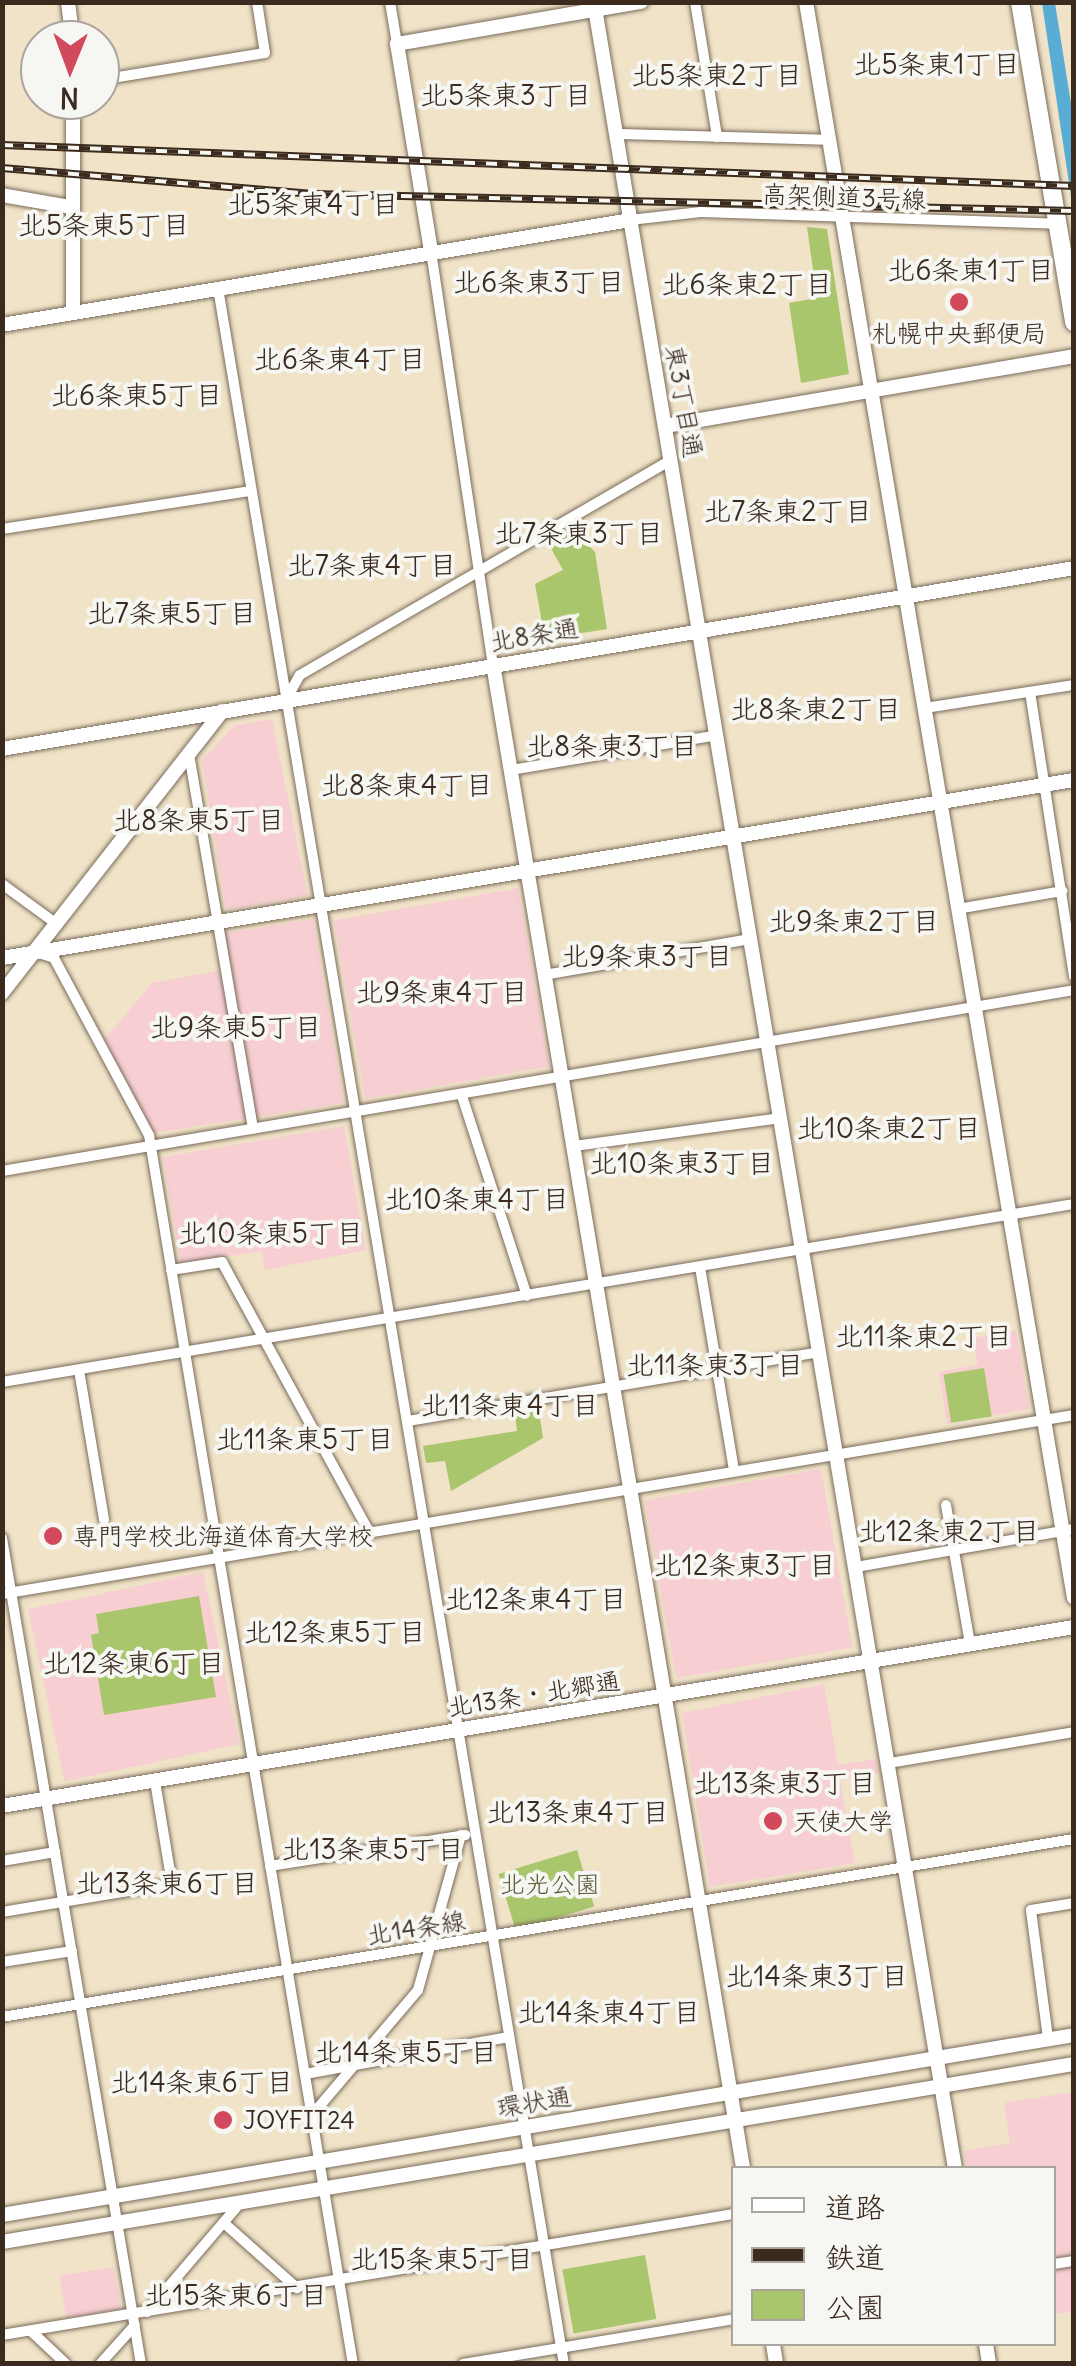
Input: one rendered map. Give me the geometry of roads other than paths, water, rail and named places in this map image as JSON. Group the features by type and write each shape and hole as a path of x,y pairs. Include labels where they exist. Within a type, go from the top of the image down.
{"highway":[{"path":"1020,2 1074,322"}],"street":[{"path":"120,77 265,53 257,2"},
{"path":"390,2 527,871 743,2166"},
{"path":"397,44 595,6 642,2"},
{"path":"695,2 718,137"},
{"path":"806,2 1043,1420 1068,1530 1074,1598"},
{"name":"東3丁目通","path":"595,6 955,2166"},
{"path":"73,120 70,207 73,312"},
{"path":"617,134 830,140"},
{"path":"2,194 70,207"},
{"name":"高架側道3号線","path":"630,220 843,216 1057,224"},
{"path":"2,325 630,220"},
{"path":"218,288 564,2364"},
{"path":"665,426 1074,356"},
{"path":"287,699 300,676 671,460"},
{"path":"2,529 251,491"},
{"name":"北8条通","path":"2,749 1074,568"},
{"path":"924,708 1074,686"},
{"path":"1030,692 1074,978"},
{"path":"2,993 222,711"},
{"path":"511,770 717,735"},
{"path":"189,754 253,1129"},
{"path":"15,978 3,958 1074,780"},
{"path":"2,884 58,925"},
{"path":"957,909 1062,891"},
{"path":"544,975 751,940"},
{"path":"37,952 54,958 150,1146 353,2364"},
{"path":"2,1171 1074,990"},
{"path":"462,1096 528,1296"},
{"path":"574,1146 781,1118"},
{"path":"2,1382 1074,1204"},
{"path":"172,1270 222,1262 370,1532"},
{"path":"700,1267 734,1472"},
{"path":"408,1420 819,1352"},
{"path":"79,1370 104,1520"},
{"path":"7,1593 1074,1415"},
{"path":"946,1505 970,1644"},
{"path":"856,1567 1068,1530"},
{"path":"2,1538 7,1593 64,1902 141,2364"},
{"name":"北13条・北郷通","path":"2,1806 1074,1627"},
{"path":"888,1762 1074,1732"},
{"path":"2,1912 172,1884 155,1780"},
{"path":"270,1866 476,1832"},
{"path":"312,2115 410,2005 434,1946 461,1836"},
{"name":"北14条線","path":"2,2017 1074,1838"},
{"path":"2,1861 55,1852"},
{"path":"1048,2038 1031,1910 1074,1903"},
{"path":"2,1962 72,1951"},
{"name":"環状通","path":"2,2215 1074,2034"},
{"path":"304,2074 509,2037"},
{"name":"環状通","path":"2,2242 1074,2064"},
{"path":"147,2312 240,2203"},
{"path":"2,2336 134,2319 147,2312 731,2214"},
{"path":"224,2222 296,2288"},
{"path":"100,2364 134,2319"},
{"path":"462,2364 731,2319"},
{"path":"31,2331 66,2364"}],"water":[{"path":"1042,3 1055,3 1073,116 1073,210"}],"railway":[{"path":"2,145 1074,186"},
{"path":"2,168 313,194 1074,211"}],"place":[{"name":"札幌中央郵便局","path":"959,302"},
{"name":"専門学校北海道体育大学校","path":"53,1536"},
{"name":"天使大学","path":"773,1821"},
{"name":"JOYFIT24","path":"223,2120"}],"district":[{"name":"北5条東1丁目","path":"937,64"},
{"name":"北5条東2丁目","path":"717,75"},
{"name":"北5条東3丁目","path":"506,95"},
{"name":"北5条東4丁目","path":"313,204"},
{"name":"北5条東5丁目","path":"104,225"},
{"name":"北6条東1丁目","path":"971,270"},
{"name":"北6条東3丁目","path":"539,282"},
{"name":"北6条東2丁目","path":"747,284"},
{"name":"北6条東4丁目","path":"340,359"},
{"name":"北6条東5丁目","path":"137,395"},
{"name":"北7条東2丁目","path":"788,511"},
{"name":"北7条東3丁目","path":"579,533"},
{"name":"北7条東4丁目","path":"372,565"},
{"name":"北7条東5丁目","path":"172,613"},
{"name":"北8条東2丁目","path":"816,709"},
{"name":"北8条東3丁目","path":"612,746"},
{"name":"北8条東4丁目","path":"407,785"},
{"name":"北8条東5丁目","path":"199,820"},
{"name":"北9条東2丁目","path":"854,921"},
{"name":"北9条東3丁目","path":"647,956"},
{"name":"北9条東4丁目","path":"442,992"},
{"name":"北9条東5丁目","path":"236,1027"},
{"name":"北10条東2丁目","path":"889,1128"},
{"name":"北10条東3丁目","path":"682,1163"},
{"name":"北10条東4丁目","path":"477,1199"},
{"name":"北10条東5丁目","path":"271,1233"},
{"name":"北11条東2丁目","path":"924,1336"},
{"name":"北11条東3丁目","path":"715,1365"},
{"name":"北11条東4丁目","path":"510,1405"},
{"name":"北11条東5丁目","path":"305,1439"},
{"name":"北12条東2丁目","path":"949,1531"},
{"name":"北12条東3丁目","path":"745,1565"},
{"name":"北12条東4丁目","path":"536,1599"},
{"name":"北12条東5丁目","path":"335,1632"},
{"name":"北12条東6丁目","path":"134,1663"},
{"name":"北13条東3丁目","path":"785,1783"},
{"name":"北13条東4丁目","path":"578,1812"},
{"name":"北13条東5丁目","path":"373,1849"},
{"name":"北13条東6丁目","path":"167,1883"},
{"name":"北14条東3丁目","path":"817,1976"},
{"name":"北14条東4丁目","path":"609,2012"},
{"name":"北14条東5丁目","path":"406,2052"},
{"name":"北14条東6丁目","path":"202,2082"},
{"name":"北15条東5丁目","path":"442,2259"},
{"name":"北15条東6丁目","path":"236,2295"}],"park label":[{"name":"北光公園","path":"550,1884"}]}
